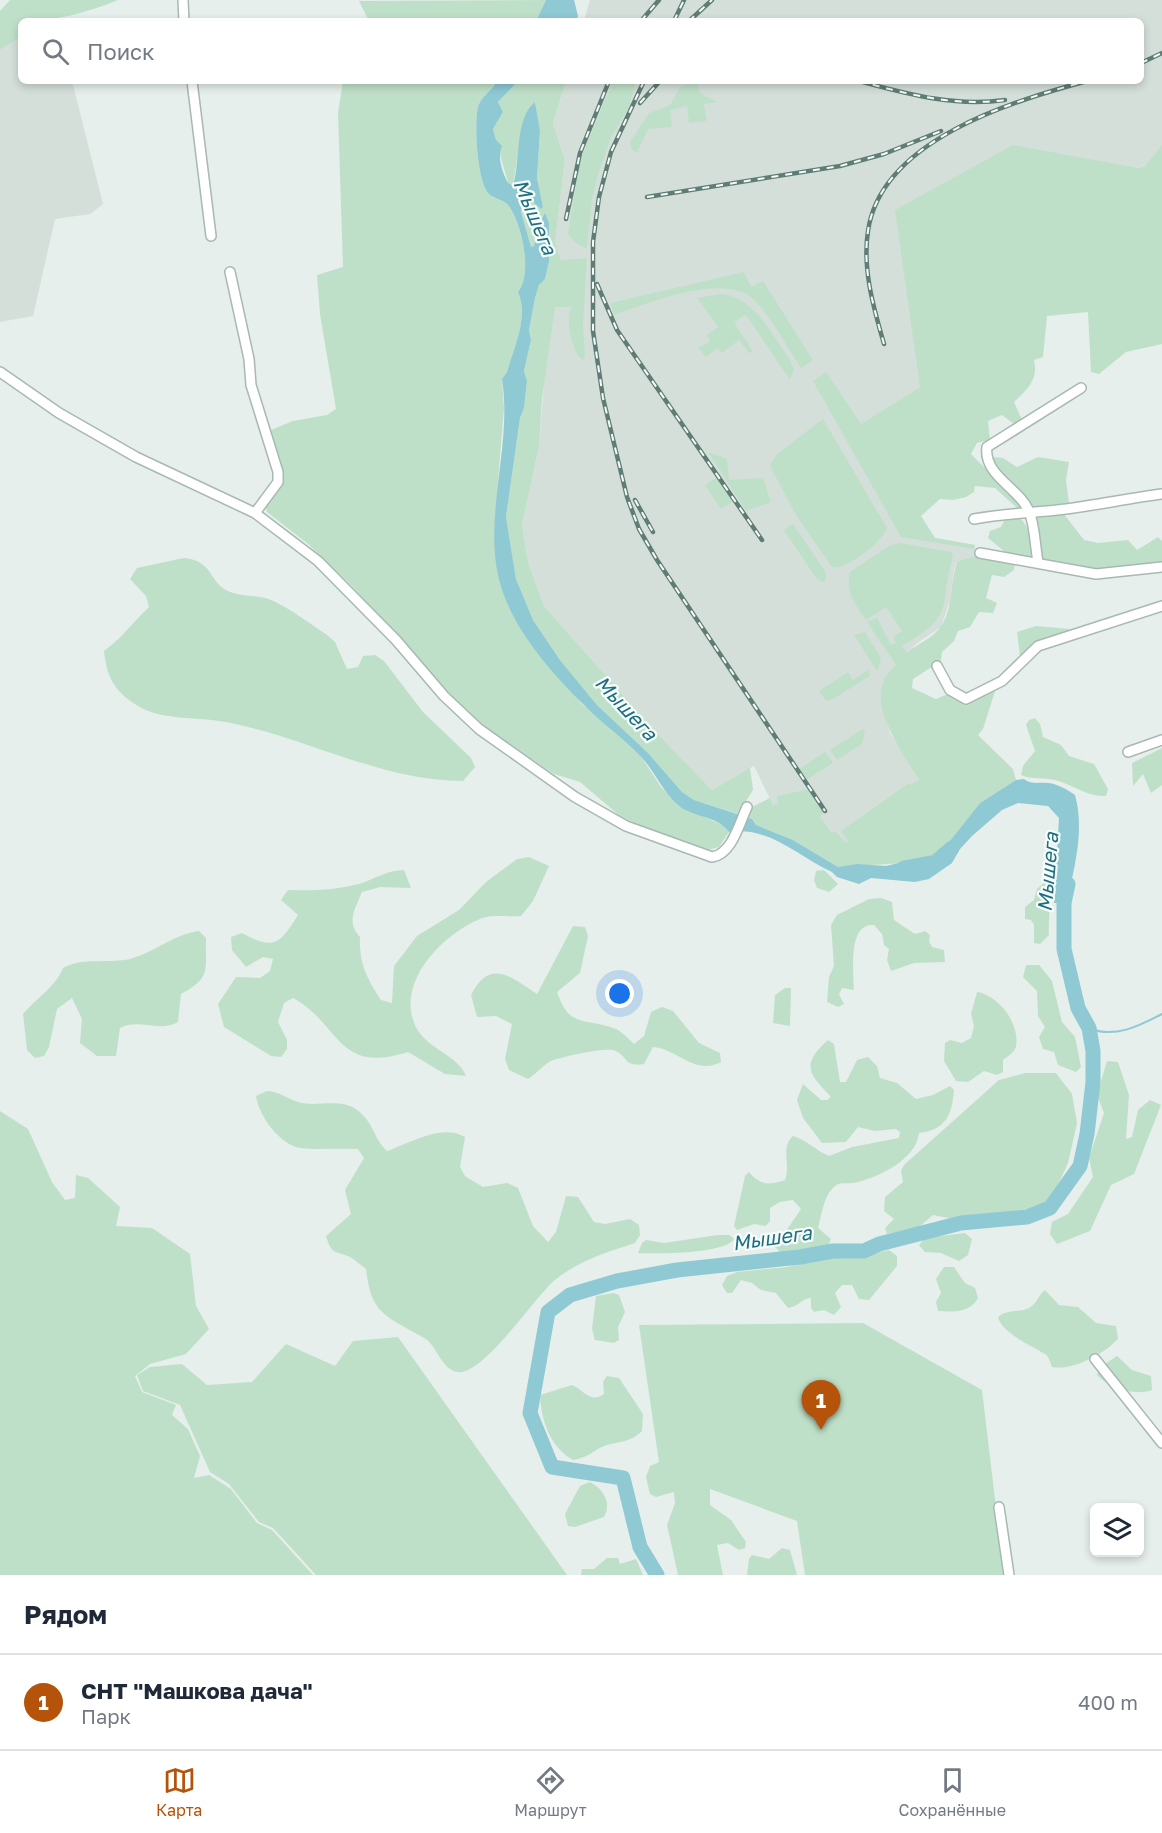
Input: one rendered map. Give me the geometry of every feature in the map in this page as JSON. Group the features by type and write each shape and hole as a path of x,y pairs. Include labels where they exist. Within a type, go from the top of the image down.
{"street":[{"path":"183,0 184,18"},
{"path":"192,84 211,236"},
{"path":"230,272 249,359 251,385 278,472 278,482 255,513"},
{"path":"0,372 59,412 136,456 255,513 318,561 396,640 444,696 479,729 575,796 626,826 704,855 719,856 731,842 747,807"},
{"path":"1038,562 1030,513 1023,500 988,462 987,447 1081,388"},
{"path":"974,519 1012,512 1030,513 1162,494"},
{"path":"980,553 1096,574 1162,567"},
{"path":"937,666 950,690 966,699 1002,681 1038,646 1162,606"},
{"path":"1128,752 1162,740"},
{"path":"1095,1359 1162,1443"},
{"path":"999,1507 1009,1575"}],"shaded area":[{"path":"590,0 1162,0 1162,160 1138,168 920,383 920,387 862,424 935,538 975,545 975,556 958,561 954,569 950,600 941,627 916,644 884,680 883,707 890,733 931,800 845,845 773,805 754,766 712,790 656,732 544,606 528,562 522,525 539,447 555,242 565,160 553,123 565,84 1144,84 1144,18 585,18"},
{"path":"18,39 18,84 73,84 103,204 90,214 55,219 33,316 0,322 0,50"}],"green space":[{"path":"10,0 118,0 94,9 56,18 18,18 18,39 0,50 0,11"},
{"path":"546,0 537,18 368,18 359,1"},
{"path":"343,84 495,84 478,107 477,138 481,176 488,193 506,203 513,213 521,235 525,261 525,273 518,292 522,312 521,322 507,372 502,379 504,408 495,518 498,571 529,639 582,704 621,736 642,758 661,787 679,806 725,826 729,832 719,847 708,850 649,830 620,816 580,782 554,774 483,727 451,697 352,586 308,544 267,512 265,505 282,478 271,430 293,421 327,415 336,409 320,314 317,275 343,267 338,113"},
{"path":"515,84 565,84 553,123 565,160 555,243 561,260 587,258 583,326 585,356 583,360 570,335 569,319 572,307 555,307 542,399 539,447 522,525 528,562 544,606 656,732 712,790 750,768 753,790 738,814 694,800 682,792 648,753 597,705 560,660 533,620 516,579 506,517 520,418 524,408 527,381 524,371 531,340 529,330 535,298 539,285 545,279 549,262 549,223 538,226 534,246 531,248 521,212 521,198 529,198 541,208 543,207 537,178 540,130 535,102 522,128 513,185 508,183 493,129 503,112 498,102"},
{"path":"612,84 635,84 629,107 611,138 599,171 592,199 587,249 573,241 568,233 580,160"},
{"path":"697,84 700,93 717,102 704,104 707,121 689,123 687,106 670,110 672,127 648,129 637,153 632,150 630,142 649,113 670,105 681,86"},
{"path":"1013,145 1138,168 1145,166 1162,145 1162,344 1126,352 1099,374 1091,372 1088,312 1047,316 1043,357 1034,360 1033,378 1014,402 1022,420 1014,424 1002,415 988,421 990,440 977,443 971,454 985,468 991,467 994,457 1003,458 1017,467 1038,457 1069,462 1066,480 1069,503 1017,508 995,488 975,486 974,492 966,497 953,500 940,499 921,516 935,538 975,545 975,549 901,537 813,381 826,372 861,424 920,387 895,210"},
{"path":"744,272 751,287 763,281 813,360 801,368 767,316 754,300 741,292 706,289 686,292 614,315 610,303"},
{"path":"721,294 744,302 762,319 790,360 794,369 790,380 746,315 734,322 753,352 749,353 739,340 722,353 717,348 706,357 698,348 710,341 707,335 718,327 697,298"},
{"path":"823,419 887,528 871,548 846,565 838,567 832,567 796,515 770,466 776,455"},
{"path":"708,452 727,459 729,480 763,478 771,502 746,511"},
{"path":"717,477 734,501 721,509 705,485"},
{"path":"1063,513 1084,540 1098,543 1128,540 1137,550 1158,537 1162,541 1162,563 1094,571 1041,559 1036,518"},
{"path":"1016,515 1029,532 1033,554 1028,558 1005,552 988,538 990,531 1001,527 1006,517"},
{"path":"793,524 825,571 826,579 823,582 817,579 784,530"},
{"path":"900,543 951,552 953,556 943,608 939,617 920,635 902,646 907,653 934,634 945,619 958,561 975,556 1015,562 1014,570 1004,577 992,575 986,598 997,603 993,613 979,612 970,627 958,631 954,641 942,652 941,661 913,679 912,688 936,699 950,693 961,701 997,685 983,729 978,735 1013,769 1016,780 980,803 931,866 905,863 838,867 793,840 756,825 752,819 746,817 752,807 770,798 773,805 778,804 777,796 809,789 824,813 820,816 831,833 835,831 846,843 848,841 841,831 909,783 910,785 919,780 891,732 881,704 884,680 896,665 867,622 877,618 891,645 896,643 893,637 902,631 886,607 866,620 852,598 849,586 850,572 889,546"},
{"path":"184,558 206,567 216,582 226,590 271,600 307,621 335,642 347,669 358,667 363,656 375,655 384,661 423,712 471,758 475,767 463,781 431,779 370,765 250,727 157,714 138,706 123,695 113,683 107,669 104,651 149,607 146,596 130,579 137,568"},
{"path":"1036,626 1069,629 1067,634 1018,663 1020,656 1017,632"},
{"path":"865,632 881,658 877,671 854,635"},
{"path":"868,670 870,676 835,698 826,701 819,691 848,672 853,680"},
{"path":"1035,718 1040,724 1043,737 1061,745 1069,756 1094,764 1108,789 1106,796 1087,793 1055,780 1021,775 1023,766 1035,751 1026,725 1029,720"},
{"path":"863,729 865,732 862,744 837,760 830,750"},
{"path":"1162,748 1162,785 1151,793 1143,774 1133,786 1132,763"},
{"path":"825,752 833,763 806,780 799,769"},
{"path":"529,857 549,866 533,901 521,916 484,917 450,937 425,963 416,979 411,996 411,1012 417,1029 429,1042 457,1063 466,1076 445,1074 408,1052 384,1057 366,1057 353,1052 309,1009 293,998 284,1003 278,1022 287,1040 287,1049 281,1057 271,1056 224,1027 218,1004 236,977 260,978 270,971 273,959 263,957 246,967 232,950 231,937 242,933 253,939 269,943 281,938 298,915 281,900 288,890 341,888 359,884 392,871 404,870 411,888 380,887 362,892 353,915 353,926 360,937 361,955 368,978 381,1000 392,1003 394,966 417,936 459,910 486,882 517,859"},
{"path":"824,870 838,884 829,892 817,888 814,880 816,871"},
{"path":"1045,882 1050,898 1049,935 1040,944 1034,943 1034,925 1031,920 1025,919 1025,907 1034,900 1037,889"},
{"path":"881,898 892,902 894,920 915,934 925,931 930,935 929,941 932,947 944,950 945,962 914,963 891,971 887,960 889,949 884,945 882,934 874,925 865,926 859,932 854,950 854,990 842,988 839,994 844,1004 838,1007 827,1002 829,977 834,966 831,925 837,915 869,899"},
{"path":"573,926 585,927 588,936 580,973 557,992 567,1012 580,1020 616,1029 634,1044 644,1036 651,1012 662,1007 673,1011 699,1043 720,1053 721,1062 703,1066 653,1047 644,1064 638,1065 630,1063 616,1051 604,1050 551,1061 528,1079 509,1070 505,1059 512,1024 496,1016 477,1017 471,995 478,983 494,974 511,977 537,994"},
{"path":"199,931 206,938 205,972 198,983 181,994 178,1022 164,1026 127,1025 120,1028 116,1056 97,1056 80,1043 82,1019 72,998 57,1009 49,1047 44,1056 35,1058 27,1050 23,1014 51,987 63,968 80,962 133,958 182,936"},
{"path":"1026,965 1039,965 1052,981 1062,1022 1075,1037 1081,1067 1076,1072 1058,1065 1054,1052 1043,1049 1039,1037 1045,1027 1038,1016 1037,991 1023,977"},
{"path":"785,988 791,988 790,1026 773,1023 775,995"},
{"path":"977,992 993,998 1006,1012 1015,1028 1016,1046 1013,1052 1003,1060 1003,1072 997,1075 984,1071 968,1082 956,1081 944,1061 945,1043 950,1040 962,1043 971,1038 974,1026 971,1014"},
{"path":"828,1040 834,1044 840,1082 846,1082 857,1060 868,1057 877,1066 880,1078 897,1083 916,1099 933,1095 950,1086 954,1090 951,1107 946,1120 936,1129 919,1133 911,1152 894,1166 863,1181 839,1184 832,1189 825,1202 818,1228 831,1239 828,1246 784,1256 775,1247 801,1209 793,1200 780,1202 770,1208 770,1221 766,1226 754,1224 737,1230 734,1226 745,1176 749,1172 757,1180 766,1183 785,1180 787,1175 786,1151 789,1140 793,1136 829,1156 852,1147 899,1138 900,1132 896,1129 875,1131 858,1127 846,1142 822,1143 803,1118 797,1100 803,1084 821,1100 831,1097 817,1082 811,1069 814,1056"},
{"path":"1107,1061 1118,1062 1129,1095 1126,1139 1132,1137 1138,1110 1150,1100 1161,1105 1134,1174 1111,1185 1090,1231 1057,1244 1050,1234 1052,1222 1068,1214 1093,1177 1089,1158 1104,1113 1097,1095"},
{"path":"1025,1073 1056,1073 1072,1094 1077,1123 1068,1163 1052,1198 1039,1207 958,1220 933,1215 919,1227 887,1234 885,1228 894,1219 884,1211 885,1197 903,1182 901,1170 905,1164 999,1080"},
{"path":"267,1091 305,1104 336,1103 350,1106 363,1115 387,1151 436,1133 456,1133 465,1137 460,1167 465,1176 483,1187 507,1183 518,1188 533,1226 548,1242 556,1232 566,1196 578,1197 594,1222 605,1224 630,1219 639,1225 640,1235 635,1243 584,1262 556,1279 495,1348 469,1370 458,1372 444,1363 427,1340 385,1315 374,1302 366,1269 350,1257 330,1247 326,1236 351,1214 345,1190 364,1158 358,1149 300,1148 285,1141 271,1128 258,1104 256,1096"},
{"path":"0,1111 28,1129 52,1182 65,1200 75,1198 76,1175 88,1178 120,1207 116,1226 152,1228 190,1254 196,1306 209,1329 186,1354 150,1364 135,1376 142,1392 176,1405 172,1415 188,1429 200,1456 194,1478 209,1475 231,1489 257,1523 272,1530 313,1575 0,1575"},
{"path":"965,1233 972,1239 968,1255 959,1261 941,1253 925,1252 919,1245 925,1238"},
{"path":"729,1235 734,1239 718,1248 705,1250 638,1253 642,1243 646,1240 664,1243"},
{"path":"889,1250 897,1256 897,1266 869,1300 859,1299 852,1285 842,1285 835,1293 841,1307 834,1315 824,1310 814,1312 811,1308 811,1298 788,1308 776,1293 761,1290 752,1283 741,1280 732,1293 727,1293 722,1285 727,1276 737,1272 787,1267 830,1257 856,1257"},
{"path":"944,1267 954,1267 965,1283 975,1288 978,1298 975,1303 966,1309 938,1311 936,1302 941,1293 936,1279"},
{"path":"1045,1290 1059,1305 1078,1307 1096,1323 1116,1326 1118,1339 1088,1360 1060,1368 1052,1367 1046,1355 1011,1334 1000,1323 998,1317 1028,1308"},
{"path":"614,1293 619,1295 625,1312 618,1327 619,1340 614,1343 595,1340 592,1329 596,1296"},
{"path":"863,1323 982,1390 1004,1575 805,1575 797,1521 710,1489 710,1505 731,1520 746,1542 745,1548 739,1550 728,1543 717,1545 723,1575 678,1575 667,1525 675,1503 674,1492 656,1497 650,1494 646,1477 650,1466 659,1462 639,1325"},
{"path":"398,1337 567,1575 316,1575 273,1528 259,1522 229,1484 210,1472 180,1405 143,1391 137,1375 150,1367 182,1364 207,1385 252,1382 286,1344 335,1366 353,1341"},
{"path":"1117,1356 1132,1370 1151,1376 1152,1390 1131,1392 1102,1380 1097,1375 1099,1368"},
{"path":"607,1376 619,1378 643,1414 642,1431 630,1439 607,1445 573,1460 558,1448 548,1432 542,1414 540,1395 572,1385 591,1397 599,1397 604,1394 603,1382"},
{"path":"590,1482 599,1488 607,1501 604,1517 575,1527 568,1526 565,1514 580,1486"},
{"path":"782,1548 790,1550 797,1575 747,1575 749,1559 752,1555 769,1559"},
{"path":"607,1558 618,1558 620,1564 636,1559 643,1575 581,1575 582,1569 594,1569"}],"water":[{"path":"546,0 574,0 577,18 537,18"},
{"path":"495,84 515,84 498,102 503,112 493,129 496,140 502,146 500,160 508,183 513,185 521,129 528,109 535,102 540,130 537,178 543,207 541,209 529,198 521,198 521,212 531,247 534,246 538,226 545,213 549,223 549,262 545,279 539,285 535,298 529,330 531,340 524,371 527,381 524,408 520,418 506,517 516,579 533,620 560,660 597,705 648,753 682,792 694,800 752,819 756,825 793,840 838,867 857,864 886,866 916,859 924,866 931,865 980,803 1016,780 1024,779 1032,783 1062,787 1075,795 1079,822 1079,836 1067,903 1054,903 1059,818 1048,806 1018,803 1002,810 972,836 960,849 952,863 929,879 915,882 871,878 859,884 837,877 832,872 770,838 744,831 729,832 718,822 678,805 642,758 568,689 529,642 518,625 502,589 494,546 496,498 504,427 502,379 507,372 521,322 521,302 518,292 525,273 525,261 518,223 513,213 506,203 488,193 481,176 477,138 478,107"}],"waterway":[{"name":"Мышега","path":"904,868 936,862 952,848"},
{"name":"Мышега","path":"657,1575 640,1547 623,1478 552,1467 530,1413 548,1312 570,1295 617,1281 677,1270 800,1257 833,1251 864,1251 879,1244 961,1223 1027,1217 1050,1208 1080,1166 1087,1134 1093,1082 1093,1051 1089,1028 1078,1008 1064,949 1064,903 1068,884"},
{"path":"1089,1028 1117,1032 1135,1027 1162,1014"}],"railway":[{"path":"644,18 659,0"},
{"path":"675,18 684,0"},
{"path":"692,18 712,0"},
{"path":"1144,62 1162,53"},
{"path":"566,219 580,153 608,84"},
{"path":"643,84 611,152 599,197 593,242 593,331 603,398 627,497 639,529 657,560 825,811"},
{"path":"640,103 657,84"},
{"path":"871,84 931,98 967,102 1005,100"},
{"path":"884,344 870,289 867,260 868,231 878,199 897,172 923,149 955,129 1023,100 1076,84"},
{"path":"647,197 840,166 884,154 941,131"},
{"path":"597,284 617,330 762,540"},
{"path":"635,500 653,532"}],"place":[{"name":"СНТ \"Машкова дача\"","path":"821,1430"}]}
